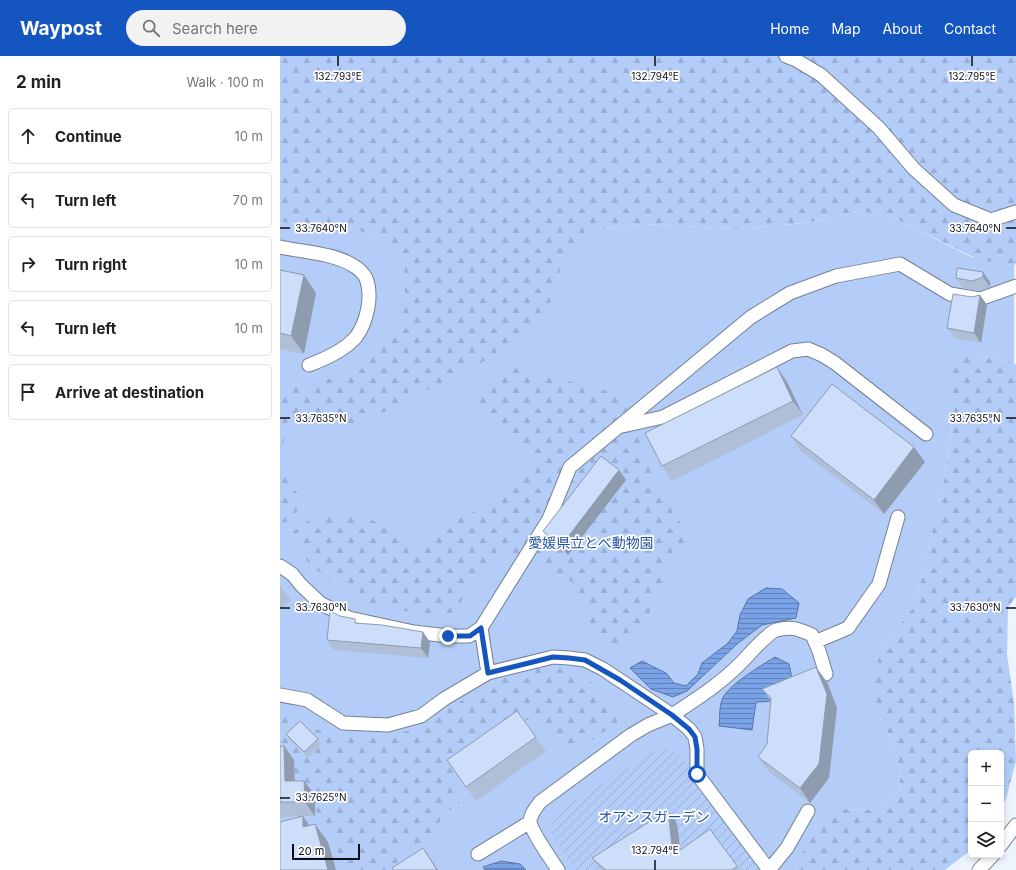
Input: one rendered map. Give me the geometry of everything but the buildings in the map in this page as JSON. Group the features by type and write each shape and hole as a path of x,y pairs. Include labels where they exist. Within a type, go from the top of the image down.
{"lane":[{"path":"786,56 796,60 821,75 879,128 914,169 954,205 991,220 1016,212"},
{"path":"280,247 338,258 354,266 366,277 368,284 369,291 364,321 356,337 336,352 309,365"},
{"path":"280,566 292,574 320,603 349,618 414,632 448,636 470,636 481,628 549,519 570,467 751,317 790,293 829,278 900,264 950,294 980,299 1016,286"},
{"path":"616,428 663,417 792,351 808,350 822,355 835,363 926,434"},
{"path":"815,642 848,628 879,584 898,517"},
{"path":"558,870 534,832 530,822 532,812 540,802 631,735 648,725 672,715 694,702 739,666 775,630 794,627 812,635 826,674"},
{"path":"481,628 488,673"},
{"path":"280,695 307,700 343,723 388,725 421,716 444,699 488,673 553,657 585,660 620,680 672,715 689,729 695,737 697,749 697,774 769,870 787,848 808,811"},
{"path":"478,854 530,822"},
{"path":"1004,841 1016,825"},
{"path":"980,870 990,858"}],"green space":[{"path":"280,56 1016,56 1016,264 1014,265 979,260 898,220 862,211 805,223 738,229 641,224 597,230 568,251 555,282 546,319 492,357 368,420 342,427 326,418 303,419 288,428 282,448 282,474 300,496 297,510 293,518 286,522 280,523 280,389 310,386 347,372 384,344 395,328 405,297 405,272 400,256 382,237 355,230 280,222"},
{"name":"愛媛県立とべ動物園","path":"862,211 898,220 971,257 1014,265 1014,363 975,354 953,361 953,417 944,481 915,605 883,647 878,714 893,744 901,772 899,790 885,806 868,810 845,809 797,862 795,870 280,870 280,222 355,230 382,237 597,230 641,224 738,229 805,223"},
{"path":"975,354 1014,363 1016,365 1016,597 1008,607 1007,655 1014,703 1016,761 1006,799 1004,803 1004,750 968,750 968,852 945,870 795,870 797,862 812,834 830,814 845,809 868,810 885,806 899,790 901,772 893,744 878,714 871,679 883,647 915,605 944,481 953,417 953,360"},
{"path":"511,367 623,395 647,461 663,496 691,538 668,569 641,634 616,655 594,631 572,582 534,562 498,556 450,615 371,608 311,566 289,534 315,516 359,513 418,545 442,527 481,508 533,459 478,402"},
{"path":"552,665 590,680 619,721 588,743 564,748 540,715 509,727 455,770 449,780 466,816 446,808 428,847 407,840 395,870 343,870 334,838 323,820 294,783 280,761 280,707 283,706 311,728 358,739 418,729 461,701 506,676"},
{"name":"オアシスガーデン","path":"663,746 681,757 762,870 576,870 552,838 554,814"}],"shaded area":[{"path":"766,588 782,589 799,603 796,618 762,625 737,644 687,691 673,697 651,689 630,668 642,661 666,673 674,683 686,686 698,674 702,663 728,643 737,631 740,615 748,599"},
{"path":"775,657 789,664 793,684 777,699 756,702 752,730 719,726 720,706 725,695 745,676"},
{"path":"501,861 520,864 526,870 485,870 483,867"}],"route":[{"path":"448,636 470,636 481,628 488,673 553,657 585,660 603,669 672,715 689,729 695,737 697,749 697,774"}]}
